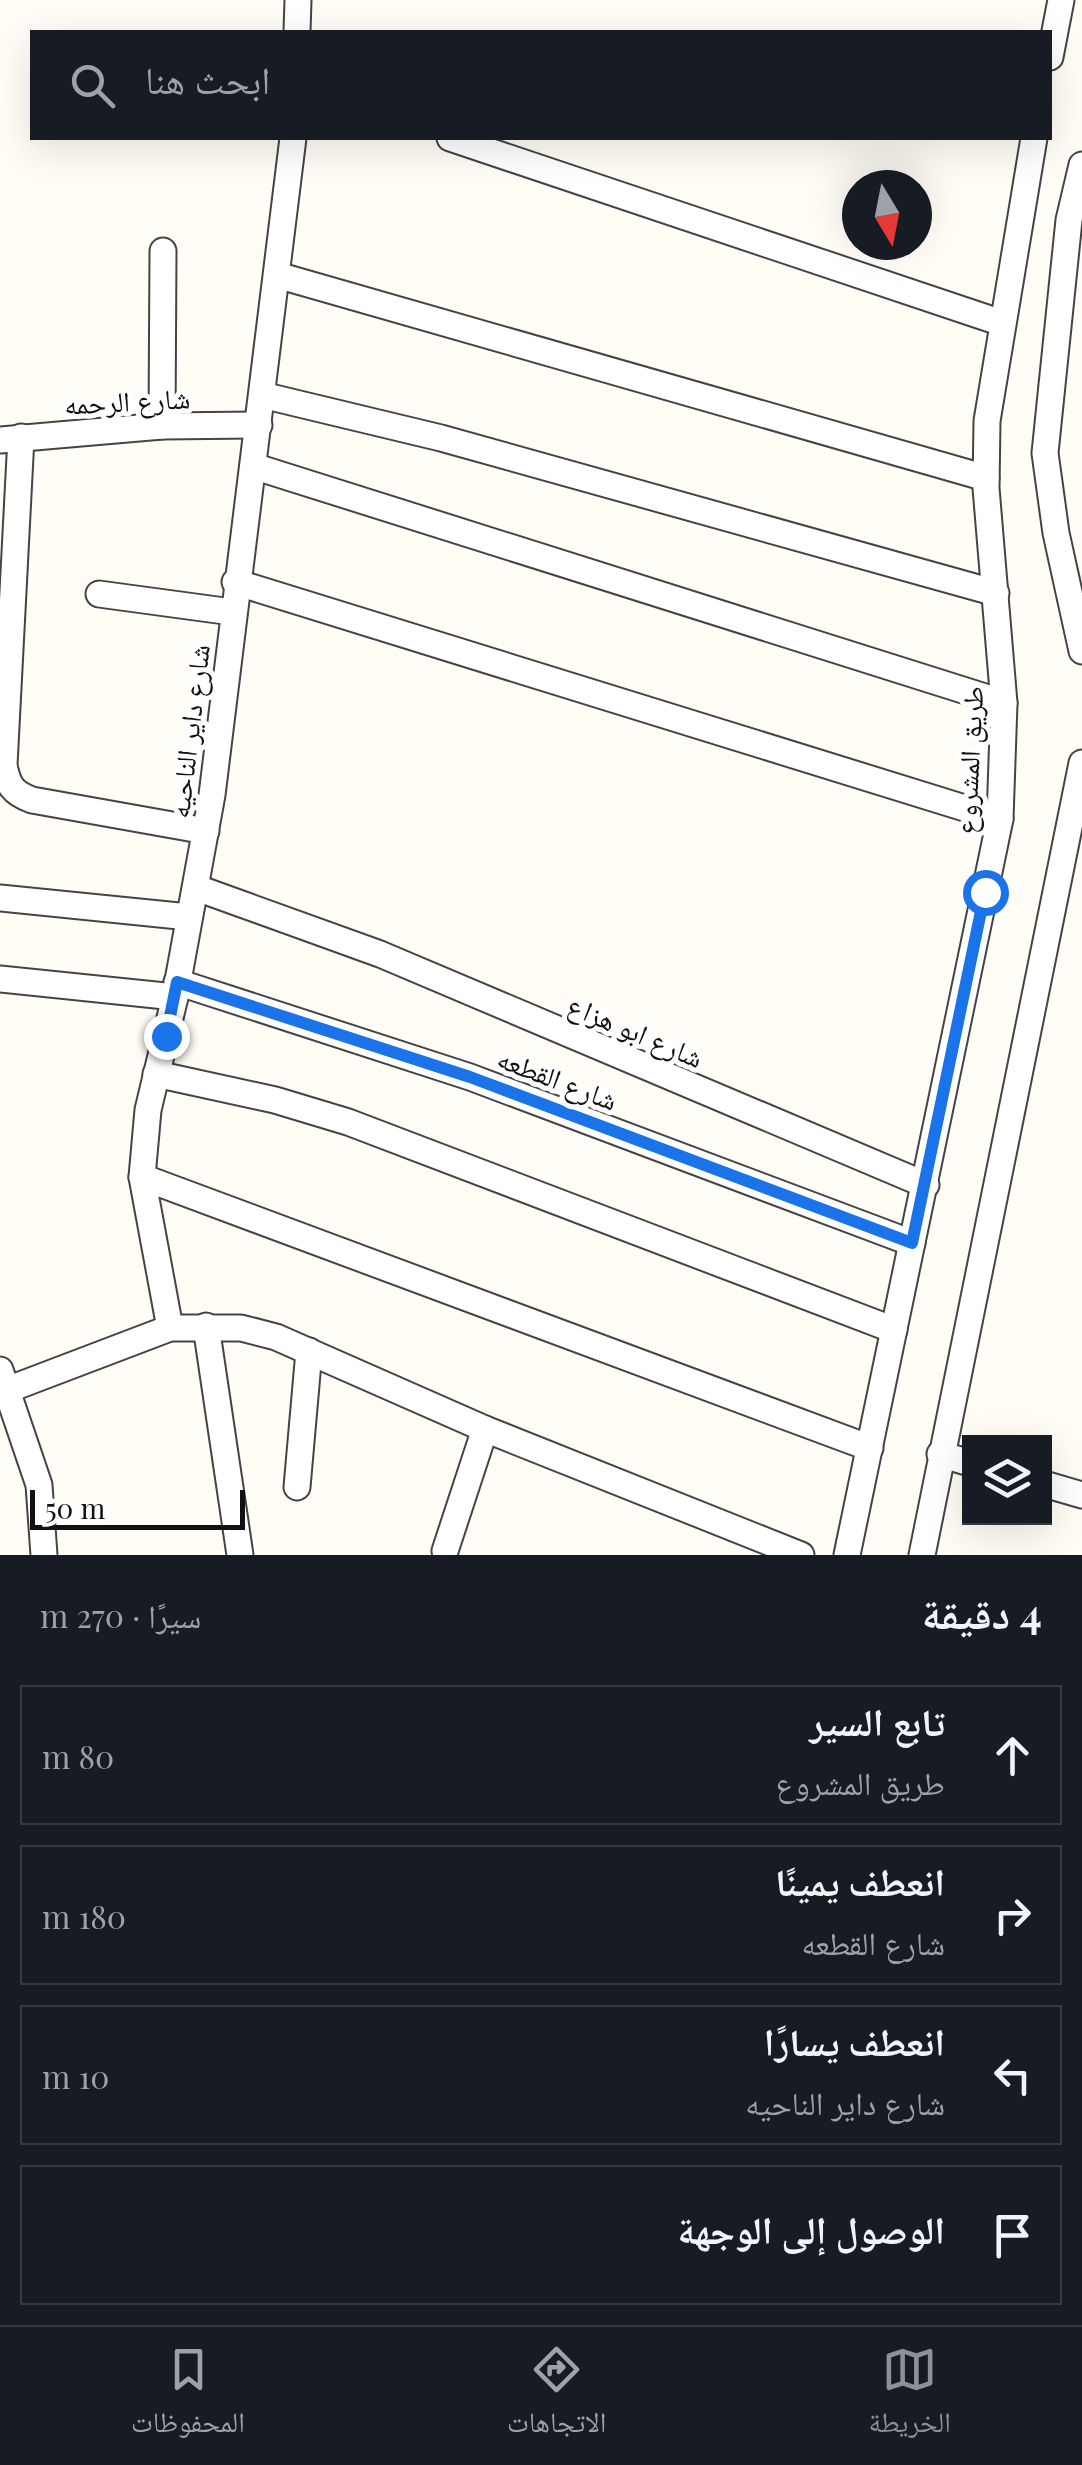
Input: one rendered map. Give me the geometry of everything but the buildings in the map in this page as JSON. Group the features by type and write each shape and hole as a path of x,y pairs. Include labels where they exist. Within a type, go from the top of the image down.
{"street":[{"path":"297,30 298,0"},
{"path":"1052,47 1061,0"},
{"name":"شارع داير الناحيه","path":"170,1328 142,1177 156,1074 206,831 292,140"},
{"path":"456,140 1002,322"},
{"name":"طريق المشروع","path":"848,1555 1000,820 1004,703 986,478 987,421 1034,140"},
{"path":"1082,165 1069,220 1045,453 1056,534 1082,651"},
{"path":"162,426 163,252"},
{"path":"277,275 986,478"},
{"path":"262,395 442,438 996,593"},
{"name":"شارع الرحمه","path":"10,438 162,426 259,425"},
{"path":"10,438 4,766 8,784 16,794 32,800 206,831"},
{"path":"253,466 1004,703"},
{"path":"235,582 1000,820"},
{"path":"99,594 232,612"},
{"path":"922,1555 1082,762"},
{"name":"شارع ابو هزاع","path":"196,888 321,931 926,1185"},
{"path":"0,898 189,917"},
{"name":"شارع القطعه","path":"0,978 176,990 470,1077 912,1243"},
{"path":"156,1074 275,1100 348,1122 894,1330"},
{"path":"142,1177 870,1448"},
{"path":"206,1326 240,1555"},
{"path":"44,1555 39,1484 4,1380 170,1328 206,1326 241,1328 309,1350 485,1429 801,1555"},
{"path":"297,1487 309,1350"},
{"path":"445,1551 485,1429"},
{"path":"940,1454 962,1461"},
{"path":"1052,1486 1082,1495"}],"route":[{"path":"166,1036 177,982 470,1077 912,1243 985,892"}]}
